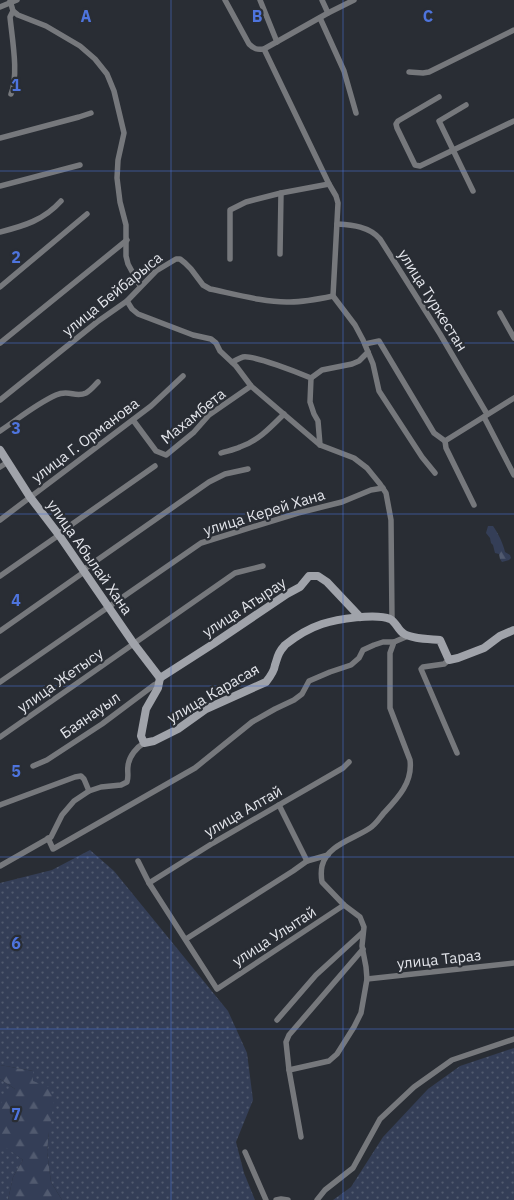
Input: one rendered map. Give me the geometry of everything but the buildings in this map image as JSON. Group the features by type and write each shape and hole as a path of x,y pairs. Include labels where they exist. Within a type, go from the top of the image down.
{"street":[{"path":"225,0 249,44 254,48 264,49 354,0"},
{"path":"260,0 277,42"},
{"path":"322,0 328,13"},
{"path":"0,7 13,1 13,11 10,17 14,61 13,90 11,94"},
{"path":"13,11 18,15 46,26 80,46 95,59 107,74 114,91 124,133 118,160 117,178 120,202 126,225 126,256 128,264 140,286"},
{"path":"320,18 344,71 356,113"},
{"path":"409,72 429,72 514,30"},
{"path":"264,49 338,203 333,296 355,325 365,344 373,364 379,391 422,457 435,473"},
{"path":"440,97 398,121 396,124 417,166 514,121"},
{"path":"466,105 439,121 473,191"},
{"path":"0,138 79,118 91,113"},
{"path":"0,186 80,165"},
{"path":"230,260 230,210 246,202 329,184"},
{"path":"280,254 281,193"},
{"path":"0,232 31,224 53,210 61,201"},
{"path":"0,287 86,214"},
{"name":"улица Туркестан","path":"337,224 364,228 376,233 380,238 440,334 486,416 514,475"},
{"path":"0,343 127,240"},
{"name":"улица Бейбарыса","path":"0,400 97,322 127,301 156,271 176,259 180,259 191,268 203,285 210,289 288,302 333,296"},
{"path":"127,301 138,314 193,335 212,339 220,351 232,362 251,386 320,445 354,458 366,468 386,493 391,520 392,620 402,633 408,636 440,640 449,660"},
{"path":"500,314 514,338"},
{"path":"365,344 379,341 434,433 446,441"},
{"path":"311,378 322,370 359,361 368,352"},
{"path":"232,362 243,357 254,358 311,378"},
{"name":"улица Г. Орманова","path":"0,520 151,406 183,376"},
{"path":"311,378 310,402 318,421 320,445"},
{"path":"0,431 56,395 63,392 77,395 87,392 98,382"},
{"name":"Махамбета","path":"133,420 156,451 166,455 194,432 209,415 251,386"},
{"path":"446,441 514,398"},
{"path":"221,453 241,447 254,440 284,414"},
{"path":"446,441 446,448 474,505"},
{"name":"улица Абылай Хана","path":"0,450 30,497 59,535 160,680"},
{"path":"0,467 8,462"},
{"path":"0,576 155,466"},
{"path":"0,631 209,482 225,474 248,469"},
{"name":"улица Керей Хана","path":"0,682 201,543 298,513 342,502 371,490 382,488"},
{"name":"улица Жетысу","path":"0,737 225,582 235,573 263,566"},
{"name":"улица Атырау","path":"160,680 300,587 309,576 318,576 327,582 360,617"},
{"name":"улица Карасая","path":"144,743 154,742 206,709 266,682 275,666 277,655 286,644 303,633 322,624 360,617 381,617 392,620"},
{"path":"457,753 421,669 423,667 444,664 449,660 484,648 500,636 514,630"},
{"path":"48,838 52,849 133,804 195,768 252,722 294,700 302,694 309,681 351,665 364,650 374,644 394,642 408,636"},
{"path":"289,1070 329,1061 354,1027 361,1013 366,979 362,946 364,927 360,917 344,905 322,882 321,870 322,863 331,851 371,828 399,797 408,783 411,769 410,760 390,708 390,653 394,642"},
{"path":"0,866 51,836 62,815 74,801 89,791 101,787 121,786 127,782 131,756 138,746 144,743 141,736 146,709 158,688 160,680"},
{"name":"Баянауыл","path":"33,766 47,760 94,730 160,680"},
{"name":"улица Алтай","path":"149,883 213,842 343,768 349,762"},
{"path":"0,806 75,776 81,776 84,779 89,791"},
{"path":"279,804 307,861"},
{"path":"138,861 149,883 186,939 307,861 328,855"},
{"name":"улица Улытай","path":"186,939 217,988 344,905"},
{"path":"277,1020 316,975 364,932"},
{"path":"302,1136 289,1070 286,1042 289,1035 363,949"},
{"name":"улица Тараз","path":"366,979 514,963"},
{"path":"317,1200 325,1190 353,1168 380,1119 414,1087 452,1060 514,1039"},
{"path":"245,1152 266,1200"},
{"path":"276,1200 288,1200"}],"green space":[{"path":"488,526 493,526 495,529 505,552 510,555 511,558 509,560 502,562 499,554 495,553 490,538 486,533"},
{"path":"90,850 114,871 228,1011 247,1053 253,1100 236,1142 244,1173 255,1200 62,1200 51,1182 47,1152 49,1132 33,1081 33,1071 0,1065 0,883 52,870"},
{"path":"514,1048 514,1200 333,1200 351,1187 383,1137 428,1089 460,1066"},
{"path":"0,1065 33,1071 33,1081 49,1087 54,1101 47,1152 51,1182 62,1200 8,1200 13,1177 23,1160 0,1144 2,1097 15,1089 0,1079"},
{"path":"0,1079 15,1089 1,1118 0,1117"},
{"path":"1,1143 23,1160 13,1177 8,1200 0,1200"}]}
